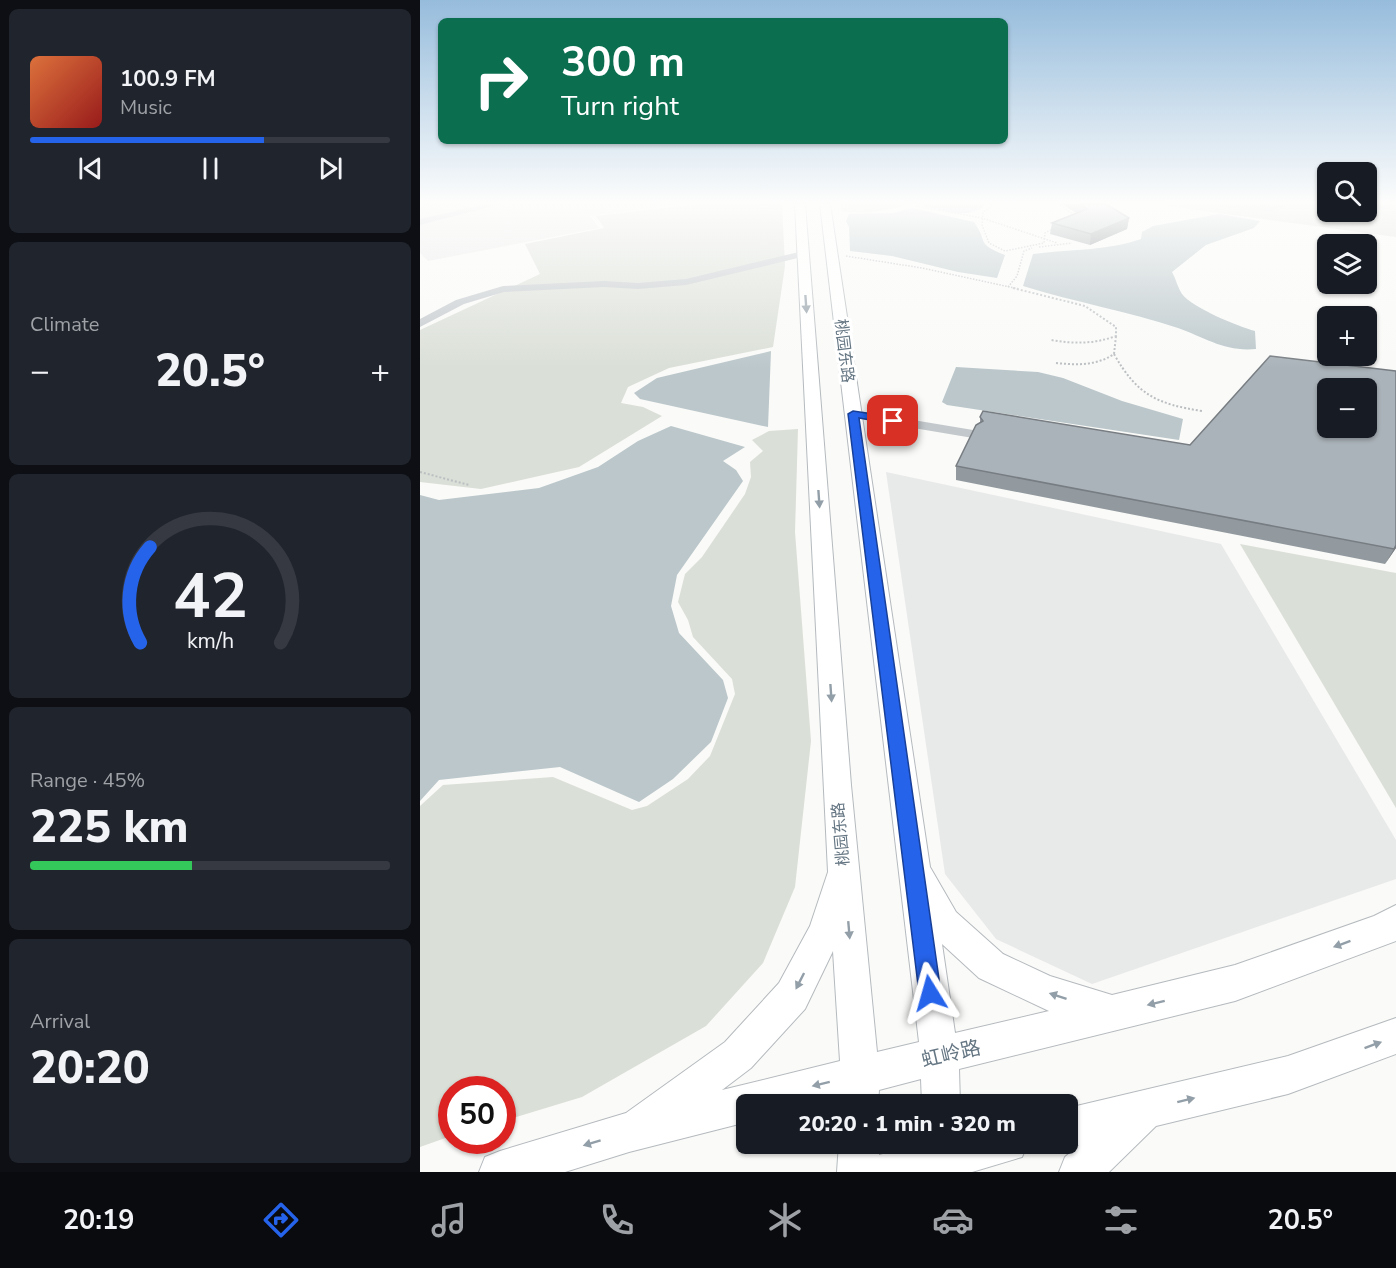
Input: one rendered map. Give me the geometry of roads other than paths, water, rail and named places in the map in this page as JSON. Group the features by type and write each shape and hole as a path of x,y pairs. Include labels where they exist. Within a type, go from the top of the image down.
{"main road":[{"name":"桃园东路","path":"803,259 843,868 860,1089"},
{"name":"桃园东路","path":"833,259 912,865 940,1057 942,1094"},
{"path":"912,865 944,924 991,966 1046,992 1114,1014"},
{"path":"629,1132 738,1055 792,996 825,932 843,868"},
{"name":"虹岭路","path":"500,1172 629,1132 860,1089 940,1057 1235,983 1382,930 1396,922"},
{"path":"1078,1126 1288,1075 1396,1036"},
{"path":"1080,1172 1145,1110"},
{"path":"858,1172 859,1154"},
{"path":"888,1172 961,1154"}],"street":[{"path":"420,324 460,302 503,289 604,284 638,286 686,282 783,259"},
{"path":"853,414 973,434"}]}
